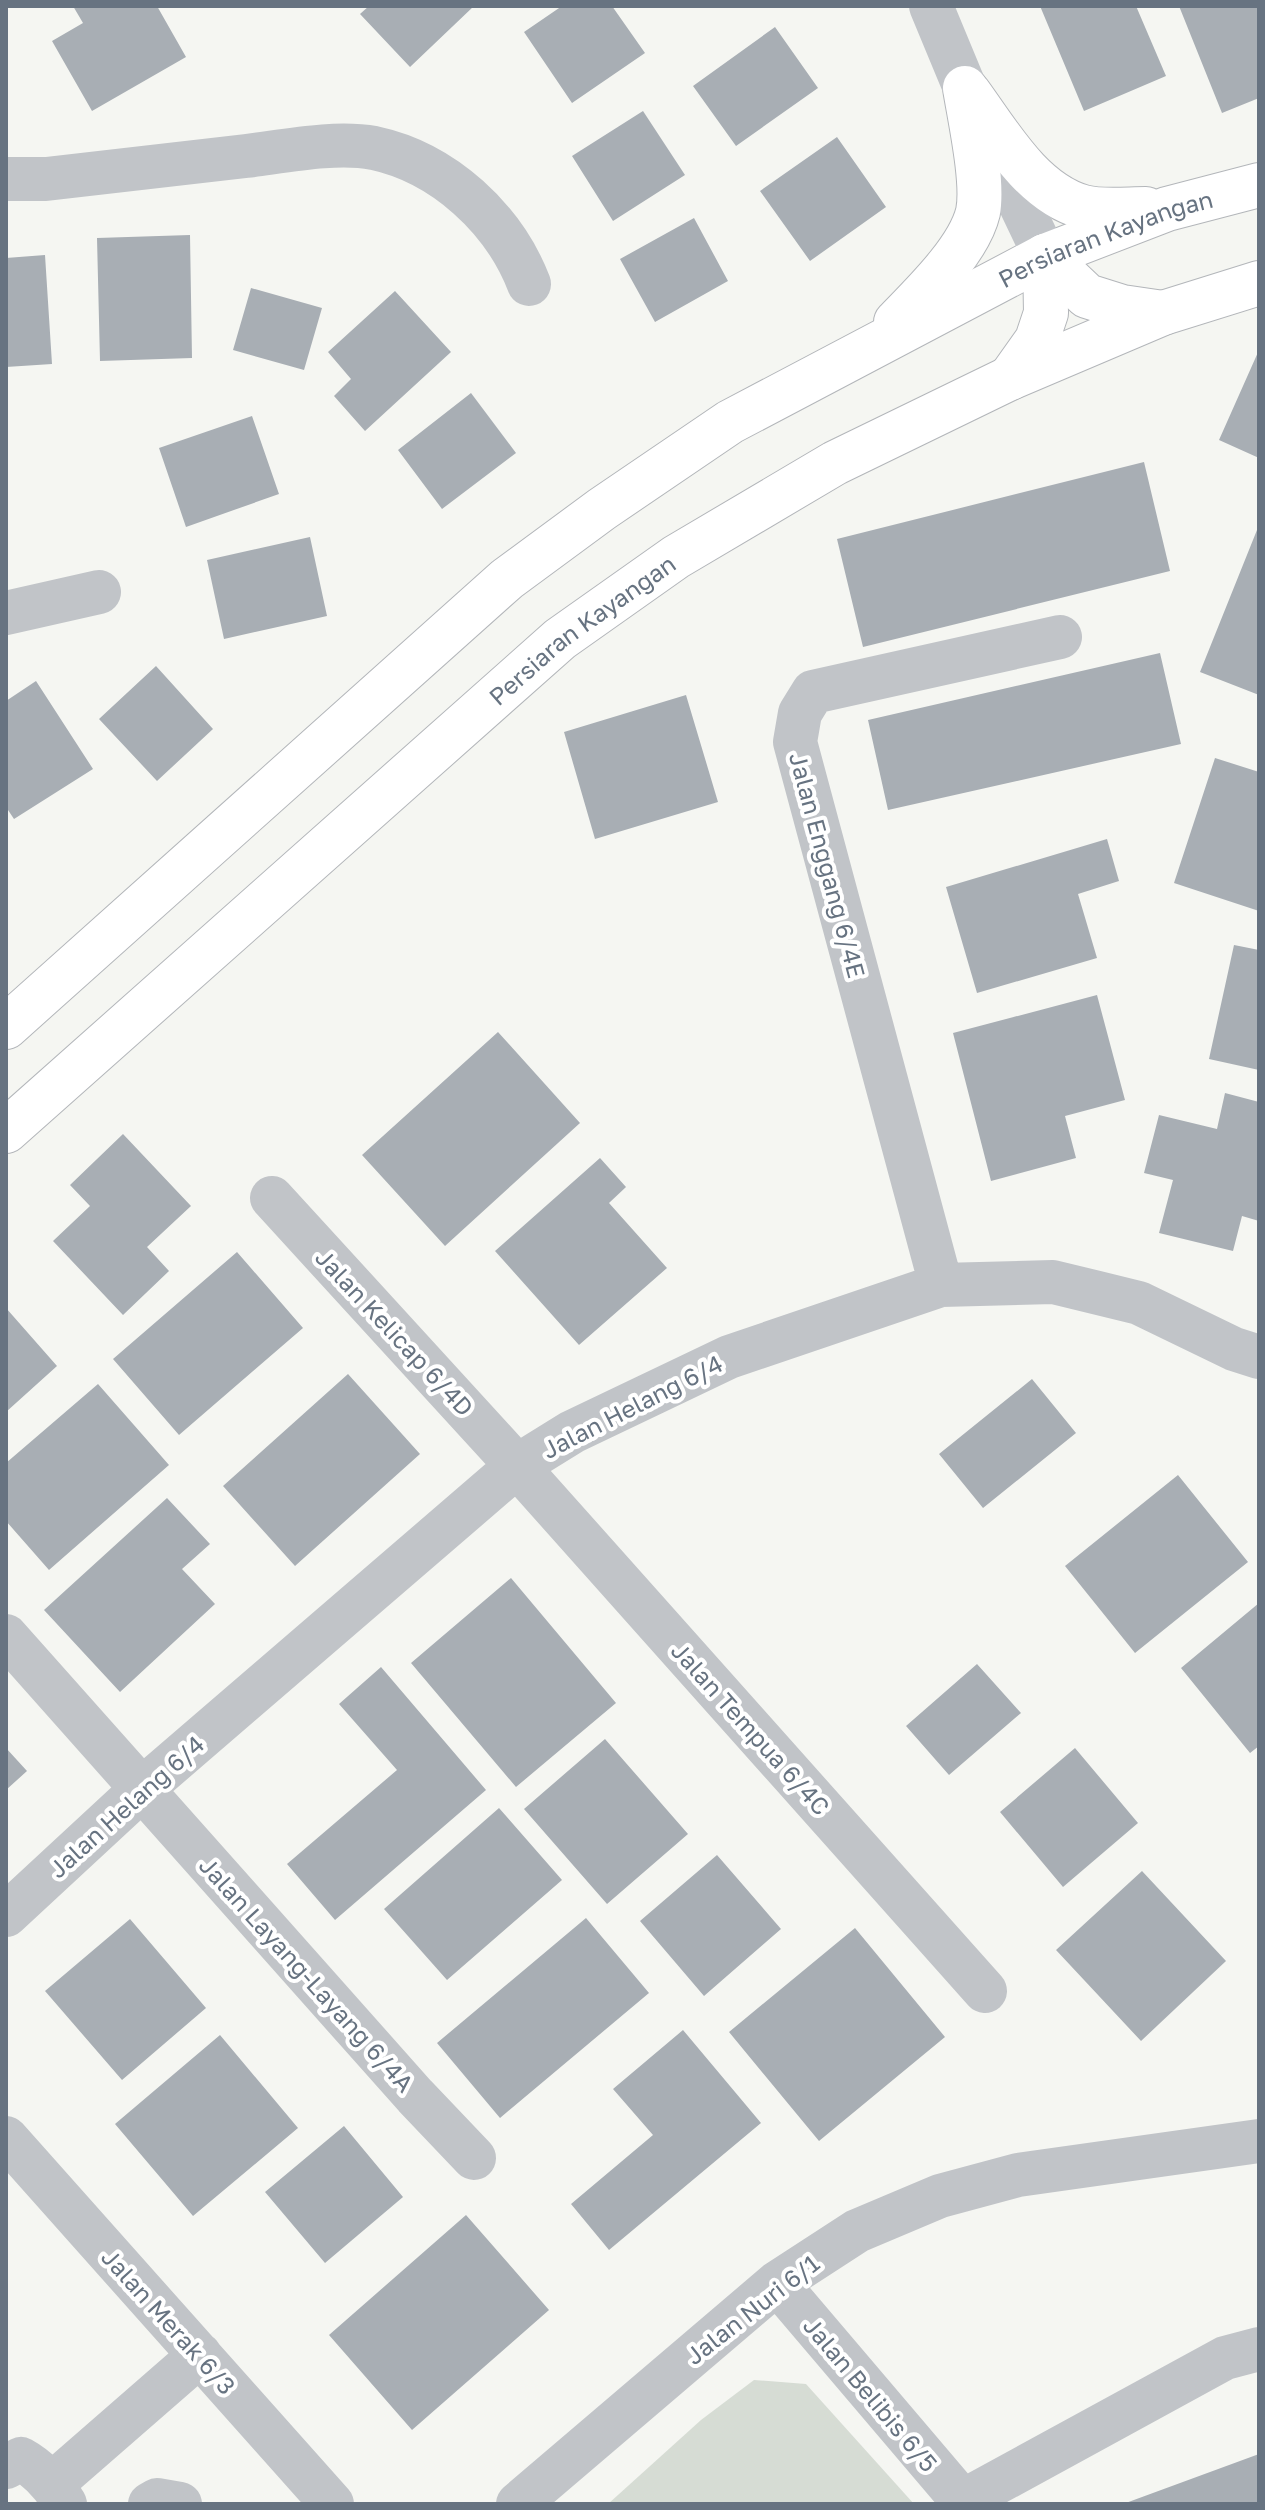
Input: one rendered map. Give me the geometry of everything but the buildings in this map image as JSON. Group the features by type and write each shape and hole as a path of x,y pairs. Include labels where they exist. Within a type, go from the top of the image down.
{"main road":[{"path":"965,88 1013,153 1048,190 1084,208 1167,209"},
{"path":"870,349 943,273 978,212 978,169 965,88"},
{"name":"Persiaran Kayangan","path":"6,1027 507,579 602,509 730,422 1045,256 1167,209 1259,185"},
{"path":"1045,256 1087,296 1122,307 1163,313"},
{"path":"1010,378 1037,340 1046,313 1045,256"},
{"name":"Persiaran Kayangan","path":"6,1131 560,639 676,557 835,463 1010,378 1163,313 1259,283"}],"street":[{"path":"931,6 965,88 1045,256"},
{"path":"6,179 46,179 321,147 374,148 431,169 466,195 498,227 518,256 529,284"},
{"path":"6,613 99,592"},
{"name":"Jalan Enggang 6/4E","path":"941,1285 795,742 800,713 813,692 1060,637"},
{"name":"Jalan Kelicap 6/4D","path":"272,1198 517,1466"},
{"name":"Jalan Helang 6/4","path":"6,1915 142,1789 517,1466 572,1432 729,1357 941,1285 1053,1282 1139,1303 1234,1349 1259,1357"},
{"name":"Jalan Tempua 6/4C","path":"517,1466 985,1991"},
{"name":"Jalan Layang-Layang 6/4A","path":"6,1636 415,2096 474,2158"},
{"name":"Jalan Merak 6/3","path":"6,2138 332,2504"},
{"name":"Jalan Nuri 6/1","path":"518,2504 777,2283 857,2231 940,2196 1018,2175 1259,2141"},
{"name":"Jalan Belibis 6/5","path":"777,2283 964,2503"},
{"path":"964,2503 1225,2358 1259,2349"},
{"path":"6,2467 21,2459 59,2494 200,2355"},
{"path":"150,2504 157,2500 180,2504"}],"shaded area":[{"path":"754,2380 806,2384 914,2504 608,2504 701,2420"}]}
